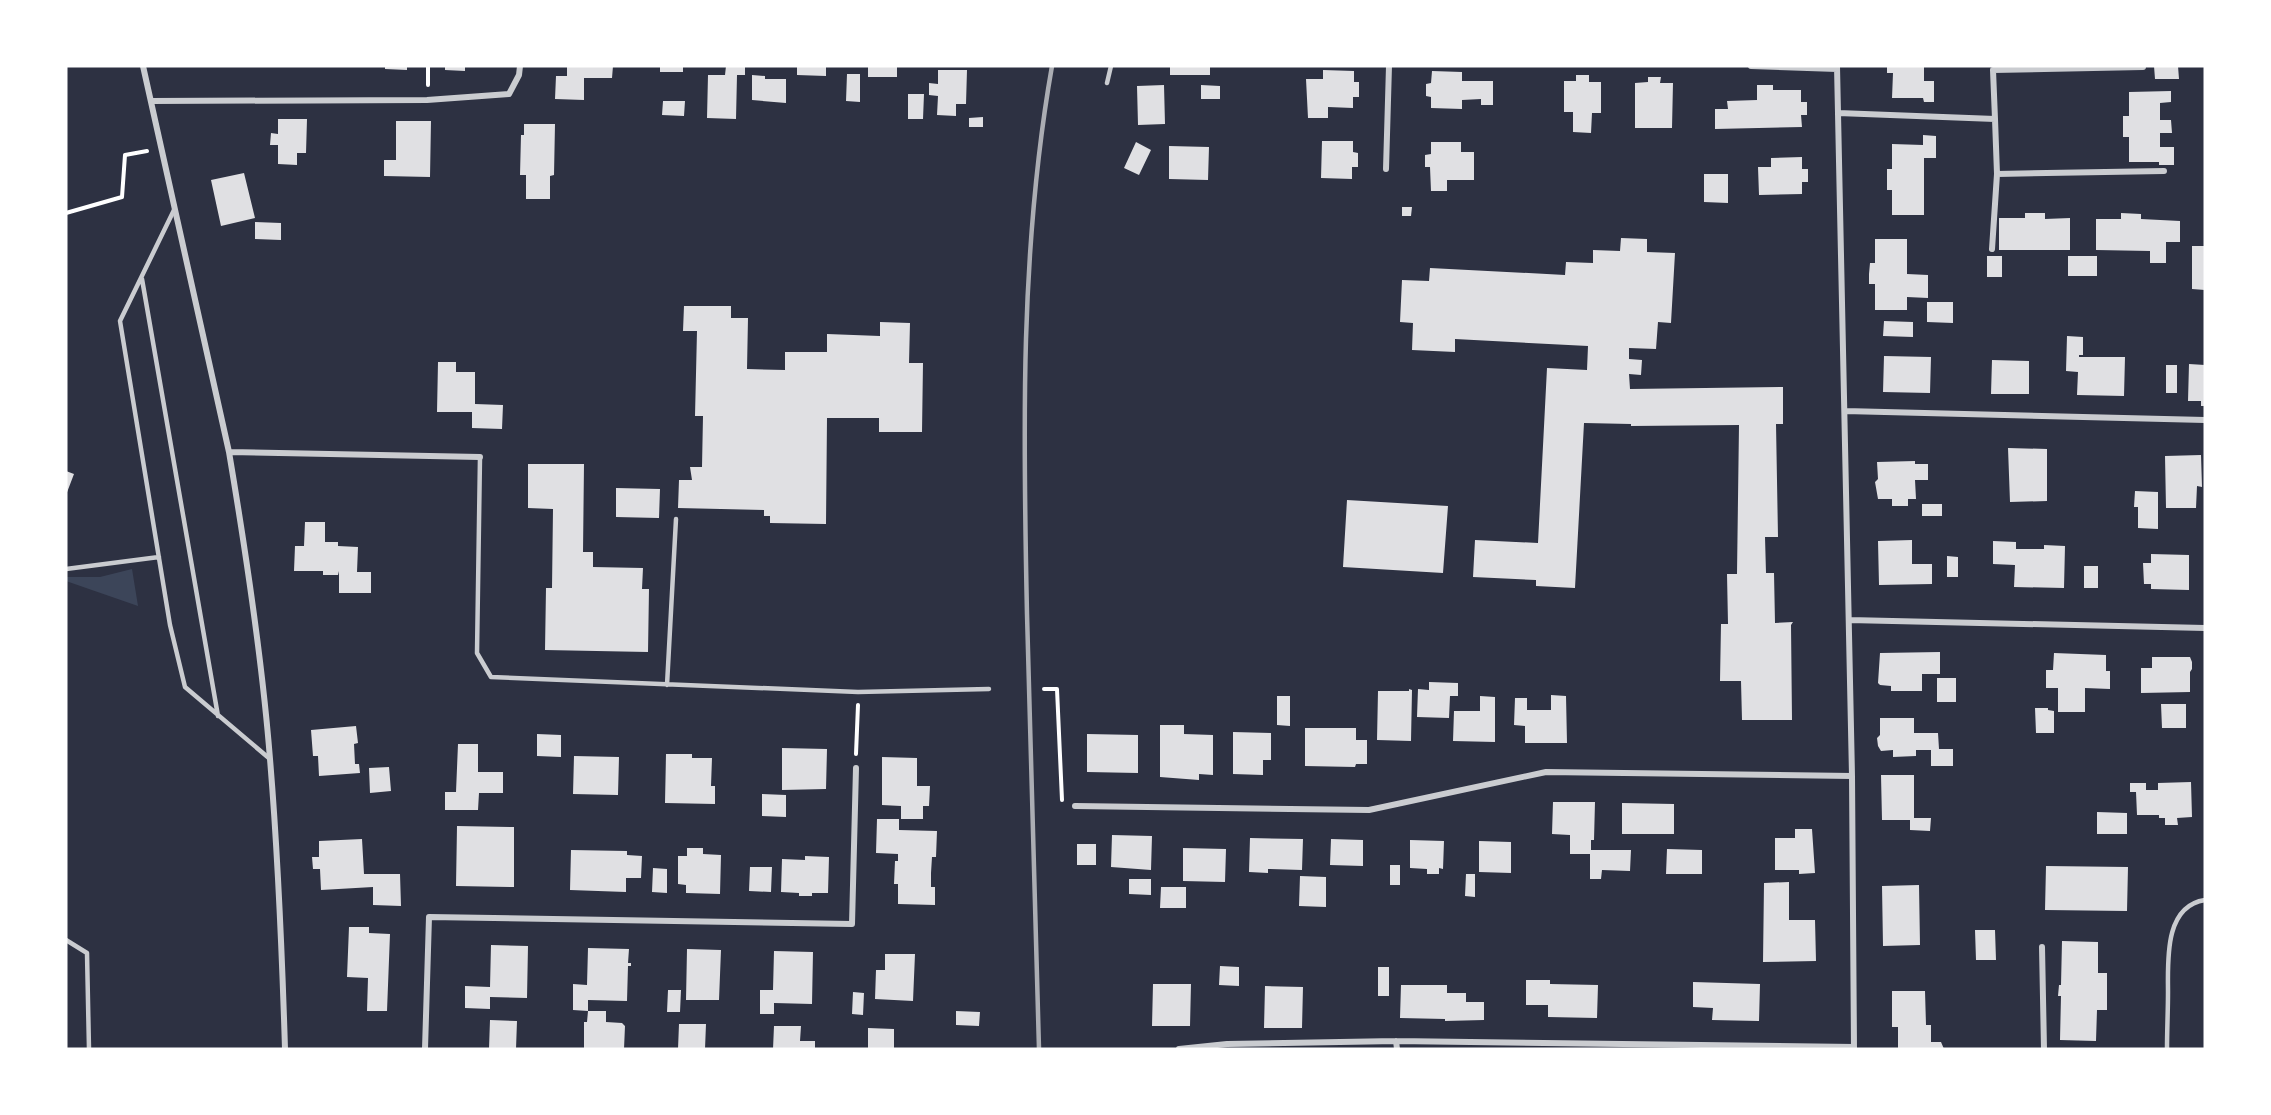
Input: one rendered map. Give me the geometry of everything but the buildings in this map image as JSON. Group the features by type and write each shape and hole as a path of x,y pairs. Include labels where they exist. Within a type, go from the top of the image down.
{"street":[{"path":"142,66 229,452 263,690 270,759 280,899 285,1049"},
{"path":"151,101 427,100 509,94 519,75 520,66"},
{"path":"1386,169 1389,66"},
{"path":"1179,1049 1227,1044 1396,1041 1854,1048 1852,776 1837,67 1751,66"},
{"path":"1992,249 1996,174 1993,68 2143,67"},
{"path":"1838,113 1995,119"},
{"path":"1996,174 2164,171"},
{"path":"1845,411 2205,420"},
{"path":"229,452 480,457"},
{"path":"1849,620 2205,628"},
{"path":"425,1049 429,917 852,924 856,768"},
{"path":"1075,806 1369,810 1546,772 1852,776"},
{"path":"2042,948 2044,1049"},
{"path":"1396,1041 1396,1049"}],"lane":[{"path":"1107,83 1111,66"},
{"path":"174,210 120,321 170,625 185,687 270,759"},
{"path":"142,279 218,717"},
{"path":"480,457 477,653 491,677 858,692 989,689"},
{"path":"667,685 676,519"},
{"path":"66,569 159,557"},
{"path":"2167,1049 2169,951 2173,931 2182,912 2196,901 2205,900"},
{"path":"66,940 87,953 89,1049"}],"path":[{"path":"66,213 122,197 125,155 160,148"},
{"path":"1044,689 1057,689 1061,800 1075,806"},
{"path":"856,768 858,692"}],"shaded area":[{"path":"132,569 138,606 66,581 66,577 100,577"}],"railway":[{"path":"1039,1049 1027,614 1025,407 1029,270 1034,202 1052,66"}]}
